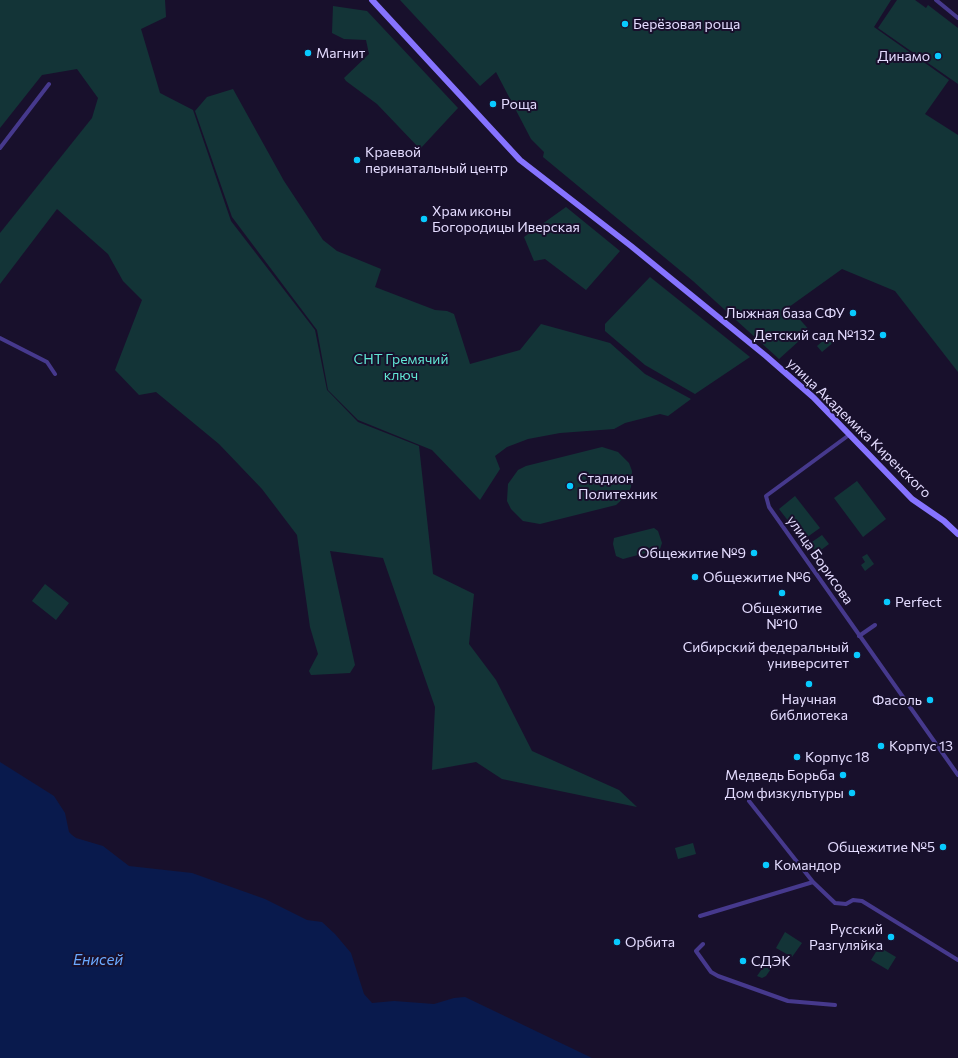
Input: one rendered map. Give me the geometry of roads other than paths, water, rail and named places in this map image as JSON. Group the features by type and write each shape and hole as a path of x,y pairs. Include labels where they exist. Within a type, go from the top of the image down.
{"main road":[{"name":"улица Академика Киренского","path":"372,0 520,160 631,246 766,356 813,397 912,499 944,521 958,534"}],"street":[{"path":"936,0 958,18"},
{"path":"0,148 49,84"},
{"path":"0,338 47,362 55,374"},
{"name":"улица Борисова","path":"849,435 766,496 769,507 958,775"},
{"path":"859,636 875,625"},
{"path":"749,801 813,882 835,903 846,904 853,900 862,901 958,960"},
{"path":"700,916 813,882"},
{"path":"703,944 696,951 700,959 712,972 725,979 788,1001 835,1005"}],"water":[{"name":"Енисей","path":"0,762 54,796 65,813 69,832 72,835 76,838 103,846 129,866 192,873 265,899 307,920 322,922 335,934 351,953 364,994 372,1003 394,1001 434,1004 454,998 465,997 592,1058 0,1058"}],"place":[{"name":"Берёзовая роща","path":"625,24"},
{"name":"Магнит","path":"308,53"},
{"name":"Динамо","path":"938,56"},
{"name":"Роща","path":"493,104"},
{"name":"Краевой перинатальный центр","path":"357,160"},
{"name":"Храм иконы Богородицы Иверская","path":"424,219"},
{"name":"Лыжная база СФУ","path":"853,313"},
{"name":"Детский сад №132","path":"883,335"},
{"name":"Стадион Политехник","path":"570,486"},
{"name":"Общежитие №9","path":"754,553"},
{"name":"Общежитие №6","path":"695,577"},
{"name":"Общежитие №10","path":"782,593"},
{"name":"Perfect","path":"887,602"},
{"name":"Сибирский федеральный университет","path":"857,655"},
{"name":"Научная библиотека","path":"809,684"},
{"name":"Фасоль","path":"930,700"},
{"name":"Корпус 13","path":"881,746"},
{"name":"Корпус 18","path":"797,757"},
{"name":"Медведь Борьба","path":"843,775"},
{"name":"Дом физкультуры","path":"852,793"},
{"name":"Общежитие №5","path":"943,847"},
{"name":"Командор","path":"766,865"},
{"name":"Русский Разгуляйка","path":"891,937"},
{"name":"Орбита","path":"617,942"},
{"name":"СДЭК","path":"743,961"}],"park label":[{"name":"СНТ Гремячий ключ","path":"401,368"}]}
